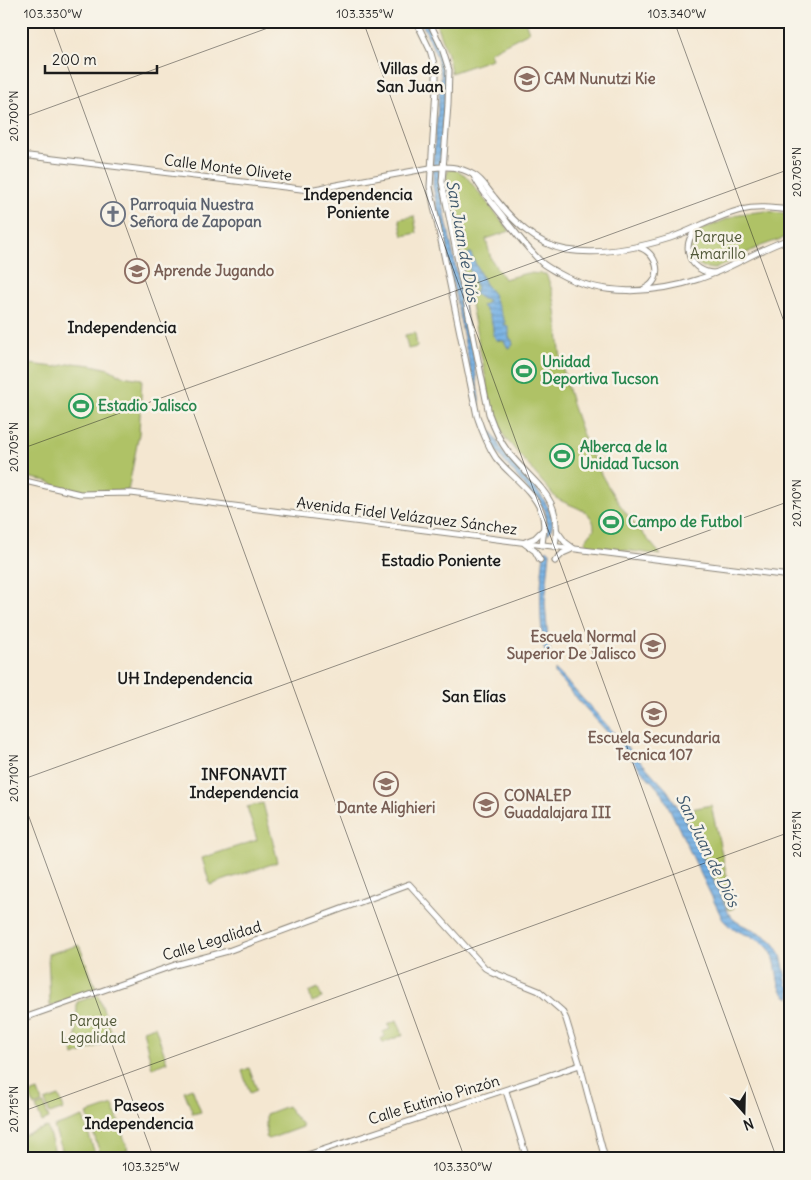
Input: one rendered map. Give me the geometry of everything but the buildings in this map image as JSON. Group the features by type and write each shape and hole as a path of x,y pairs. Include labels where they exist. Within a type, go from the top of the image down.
{"main road":[{"path":"779,21 790,22"}],"street":[{"path":"416,21 430,50 436,71 430,187 477,416 488,446 497,459 534,499 541,510 544,519 542,545"},
{"path":"429,21 442,48 449,70 448,105 442,166 443,188 492,421 508,453 546,494 552,504 557,521 555,547"},
{"name":"Calle Monte Olivete","path":"21,155 309,190 442,166"},
{"path":"442,166 457,168 474,175 482,181 513,219 535,237 561,249 595,251 637,246 670,238 700,227 723,215 742,210 769,208 790,210"},
{"path":"474,175 477,182 517,234 543,264 568,279 584,285 608,289 638,290 674,286 717,273 790,239"},
{"path":"513,219 517,234"},
{"path":"700,227 689,239 687,248 689,257 702,270 717,273"},
{"path":"637,246 651,254 657,268 656,275 650,285 638,290"},
{"name":"Avenida Fidel Velázquez Sánchez","path":"21,480 80,494 131,493 790,576"},
{"path":"520,543 534,538 544,528"},
{"path":"557,531 565,542 575,549"},
{"path":"520,543 532,549 540,560"},
{"path":"554,561 562,553 575,549"},
{"name":"Calle Legalidad","path":"21,1019 175,965 228,951 409,884 485,968 539,991 556,1004 566,1019 580,1065"},
{"path":"580,1065 606,1159"},
{"name":"Calle Eutimio Pinzón","path":"295,1159 357,1137 506,1091 580,1065"},
{"path":"506,1091 527,1159"}],"green space":[{"path":"435,21 525,21 529,32 490,52 492,59 451,73 448,57"},
{"name":"Unidad Deportiva Tucson","path":"450,169 455,169 465,175 510,231 486,239 491,259 504,279 527,273 546,274 554,297 560,352 566,382 583,436 599,470 618,502 661,555 587,545 585,541 594,529 590,517 581,509 556,498 506,439 497,424 491,404 446,181 447,172"},
{"name":"Parque Amarillo","path":"766,211 790,214 790,236 761,246 715,269 707,268 695,261 692,256 692,243 695,236 701,230 739,214"},
{"path":"414,216 417,233 403,236 399,219"},
{"path":"415,333 417,347 408,349 405,335"},
{"name":"Estadio Jalisco","path":"21,363 55,367 73,363 92,365 109,369 122,376 142,379 139,434 128,491 73,490 47,481 21,476"},
{"path":"263,803 278,862 210,885 202,858 257,840 247,807"},
{"path":"711,805 734,908 729,910 682,811"},
{"path":"79,945 97,991 50,1006 48,954"},
{"path":"318,988 322,998 312,1002 309,992"},
{"name":"Parque Legalidad","path":"98,995 114,1039 74,1056 70,1043 76,1041 77,1002"},
{"path":"397,1020 403,1035 383,1043 381,1038 385,1037 383,1032 390,1029 388,1024"},
{"path":"155,1026 167,1062 152,1068 143,1030"},
{"path":"249,1068 257,1090 250,1093 242,1071"},
{"path":"192,1088 201,1112 193,1114 184,1091"},
{"path":"38,1091 42,1103 34,1106 30,1094"},
{"path":"59,1096 64,1109 50,1114 45,1101"},
{"path":"44,1104 49,1119 42,1122 36,1107"},
{"path":"113,1105 128,1150 102,1159 87,1114"},
{"path":"287,1106 302,1127 269,1139 266,1137 266,1114"},
{"path":"83,1117 97,1159 65,1159 54,1127"},
{"path":"47,1127 57,1159 21,1159 21,1136"}],"water":[{"path":"421,21 426,21 446,71 439,185 473,351 480,406 477,402 433,187 433,160 441,75 436,55"},
{"path":"470,252 485,284 493,294 505,322 504,325 507,325 509,329 509,338 512,340 513,345 508,348 504,341 497,340 493,335 491,320 482,306 488,300 482,299 475,294 477,287 466,259"},
{"path":"484,420 490,427 504,453 529,480 546,503 551,514 552,525 548,534 545,510 502,459 489,439"},
{"name":"Alberca de la Unidad Tucson","path":"565,447 568,463 559,464 556,449"},
{"path":"547,549 550,552 545,602 551,655 549,659 546,657 543,643 540,604 544,552"},
{"path":"555,670 667,790 683,816 730,916 739,923 764,935 780,952 787,985 790,988 790,998 781,989 773,955 769,949 759,940 734,929 723,920 662,793 555,674"}],"place":[{"name":"CAM Nunutzi Kie","path":"527,79"},
{"name":"Parroquia Nuestra Señora de Zapopan","path":"113,214"},
{"name":"Aprende Jugando","path":"137,271"},
{"name":"Unidad Deportiva Tucson","path":"524,371"},
{"name":"Estadio Jalisco","path":"81,406"},
{"name":"Alberca de la Unidad Tucson","path":"562,456"},
{"name":"Campo de Futbol","path":"611,522"},
{"name":"Escuela Normal Superior De Jalisco","path":"653,646"},
{"name":"Escuela Secundaria Tecnica 107","path":"654,714"},
{"name":"Dante Alighieri","path":"386,784"},
{"name":"CONALEP Guadalajara III","path":"486,805"}],"district":[{"name":"Villas de San Juan","path":"410,77"},
{"name":"Independencia Poniente","path":"358,203"},
{"name":"Independencia","path":"122,327"},
{"name":"Estadio Poniente","path":"441,560"},
{"name":"UH Independencia","path":"185,678"},
{"name":"San Elías","path":"474,696"},
{"name":"INFONAVIT Independencia","path":"244,783"},
{"name":"Paseos Independencia","path":"139,1114"}],"water label":[{"name":"San Juan de Diós","path":"463,241"},
{"name":"San Juan de Diós","path":"708,850"}]}
